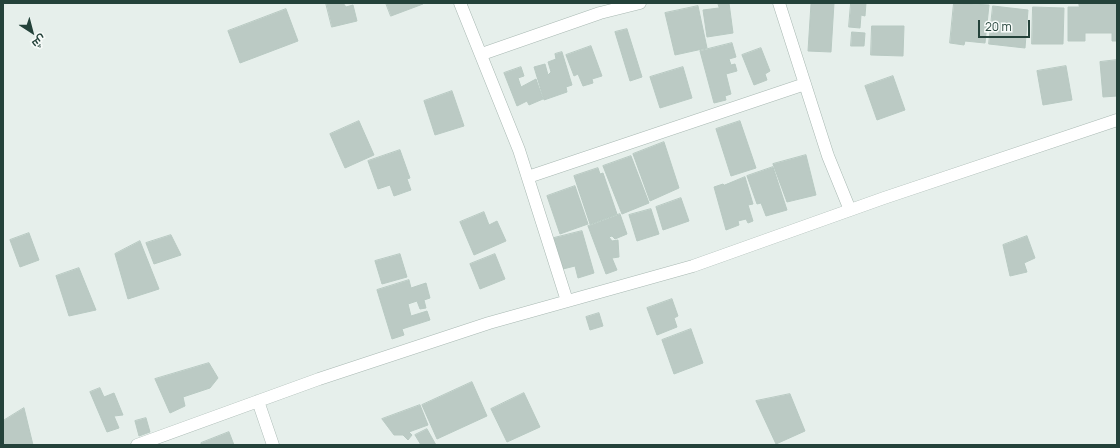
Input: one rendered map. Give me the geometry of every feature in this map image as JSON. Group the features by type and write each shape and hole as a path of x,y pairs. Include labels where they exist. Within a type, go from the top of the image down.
{"street":[{"path":"460,3 482,54 528,178 567,301"},
{"path":"482,54 600,13 640,3"},
{"path":"778,3 828,156 850,210"},
{"path":"528,178 805,84"},
{"path":"137,445 258,401 489,323 693,266 850,210 1117,120"},
{"path":"258,401 273,445"}],"building":[{"path":"326,3 343,3 346,7 353,5 357,21 332,27"},
{"path":"386,3 422,3 423,4 391,16"},
{"path":"718,3 729,3 733,33 707,37 703,10 719,8"},
{"path":"834,3 831,52 808,51 811,4"},
{"path":"851,3 866,3 865,16 861,15 860,28 849,27"},
{"path":"954,3 989,5 985,43 965,41 964,45 950,43"},
{"path":"1079,3 1117,4 1117,41 1112,41 1112,33 1085,33 1085,41 1068,41 1068,7 1079,7"},
{"path":"698,6 707,48 675,55 665,13"},
{"path":"993,6 1028,10 1025,48 989,44"},
{"path":"1033,7 1064,8 1063,44 1032,44"},
{"path":"286,9 298,41 240,63 228,31"},
{"path":"872,26 904,26 903,56 871,55"},
{"path":"627,29 642,77 630,81 615,32"},
{"path":"852,32 865,33 864,46 851,46"},
{"path":"732,43 736,57 729,59 731,65 735,64 737,71 726,74 731,94 725,96 726,100 714,103 700,51"},
{"path":"591,46 602,76 592,79 593,83 583,86 578,74 574,76 566,55"},
{"path":"761,48 770,71 765,74 767,80 754,85 742,55"},
{"path":"562,52 572,85 566,87 567,92 544,100 534,67 545,64 548,75 551,72 548,62 556,59 555,54"},
{"path":"1117,60 1117,96 1103,97 1100,62"},
{"path":"1066,66 1072,100 1043,105 1037,71"},
{"path":"521,67 524,76 518,78 521,87 536,79 543,99 529,105 527,101 517,106 504,73"},
{"path":"683,67 692,98 660,108 650,77"},
{"path":"893,76 905,110 877,120 865,86"},
{"path":"452,91 464,126 435,135 424,101"},
{"path":"359,121 374,155 345,168 330,134"},
{"path":"740,121 756,168 731,176 716,129"},
{"path":"664,142 679,188 650,201 633,154"},
{"path":"400,150 410,178 407,179 411,190 394,196 390,185 378,189 368,161"},
{"path":"806,155 816,195 787,202 773,164"},
{"path":"631,156 649,203 622,214 603,166"},
{"path":"773,167 787,210 766,216 761,203 757,204 747,176"},
{"path":"598,168 600,174 603,173 617,214 590,224 574,176"},
{"path":"745,177 753,204 748,205 753,221 748,223 746,219 738,221 739,225 726,230 714,187"},
{"path":"575,186 588,224 560,234 547,196"},
{"path":"681,198 689,221 663,230 656,207"},
{"path":"651,209 659,234 637,241 629,215"},
{"path":"484,212 489,225 497,221 506,241 474,255 460,222"},
{"path":"620,214 627,234 615,239 612,236 609,237 612,241 618,240 619,257 612,258 617,270 606,274 588,226"},
{"path":"582,231 594,273 578,278 575,266 563,269 554,238"},
{"path":"29,233 39,260 20,267 10,240"},
{"path":"171,235 181,255 154,264 146,243"},
{"path":"1027,236 1035,258 1024,263 1027,272 1010,276 1003,245"},
{"path":"140,241 159,289 128,299 115,254"},
{"path":"400,254 407,277 382,284 375,261"},
{"path":"495,254 505,279 480,289 470,264"},
{"path":"79,268 96,310 69,316 56,276"},
{"path":"409,280 411,288 426,283 430,298 424,300 426,308 420,309 417,301 408,304 411,316 427,311 430,320 402,329 404,335 392,339 377,290"},
{"path":"672,299 678,316 674,318 677,327 657,335 647,308"},
{"path":"599,313 603,326 590,330 586,317"},
{"path":"691,329 703,363 674,374 662,340"},
{"path":"209,363 218,378 210,388 183,397 185,406 170,413 155,379"},
{"path":"472,382 487,416 437,439 422,405"},
{"path":"100,388 104,397 114,393 123,415 114,416 119,428 107,432 90,392"},
{"path":"524,393 540,427 507,442 491,409"},
{"path":"790,394 805,431 776,444 756,401"},
{"path":"420,405 428,425 409,432 412,435 408,440 403,435 394,435 382,419"},
{"path":"24,408 33,445 3,445 3,421"},
{"path":"146,418 150,432 139,436 135,421"},
{"path":"427,429 436,445 421,445 415,435"},
{"path":"229,432 234,445 201,445 201,443"}]}
